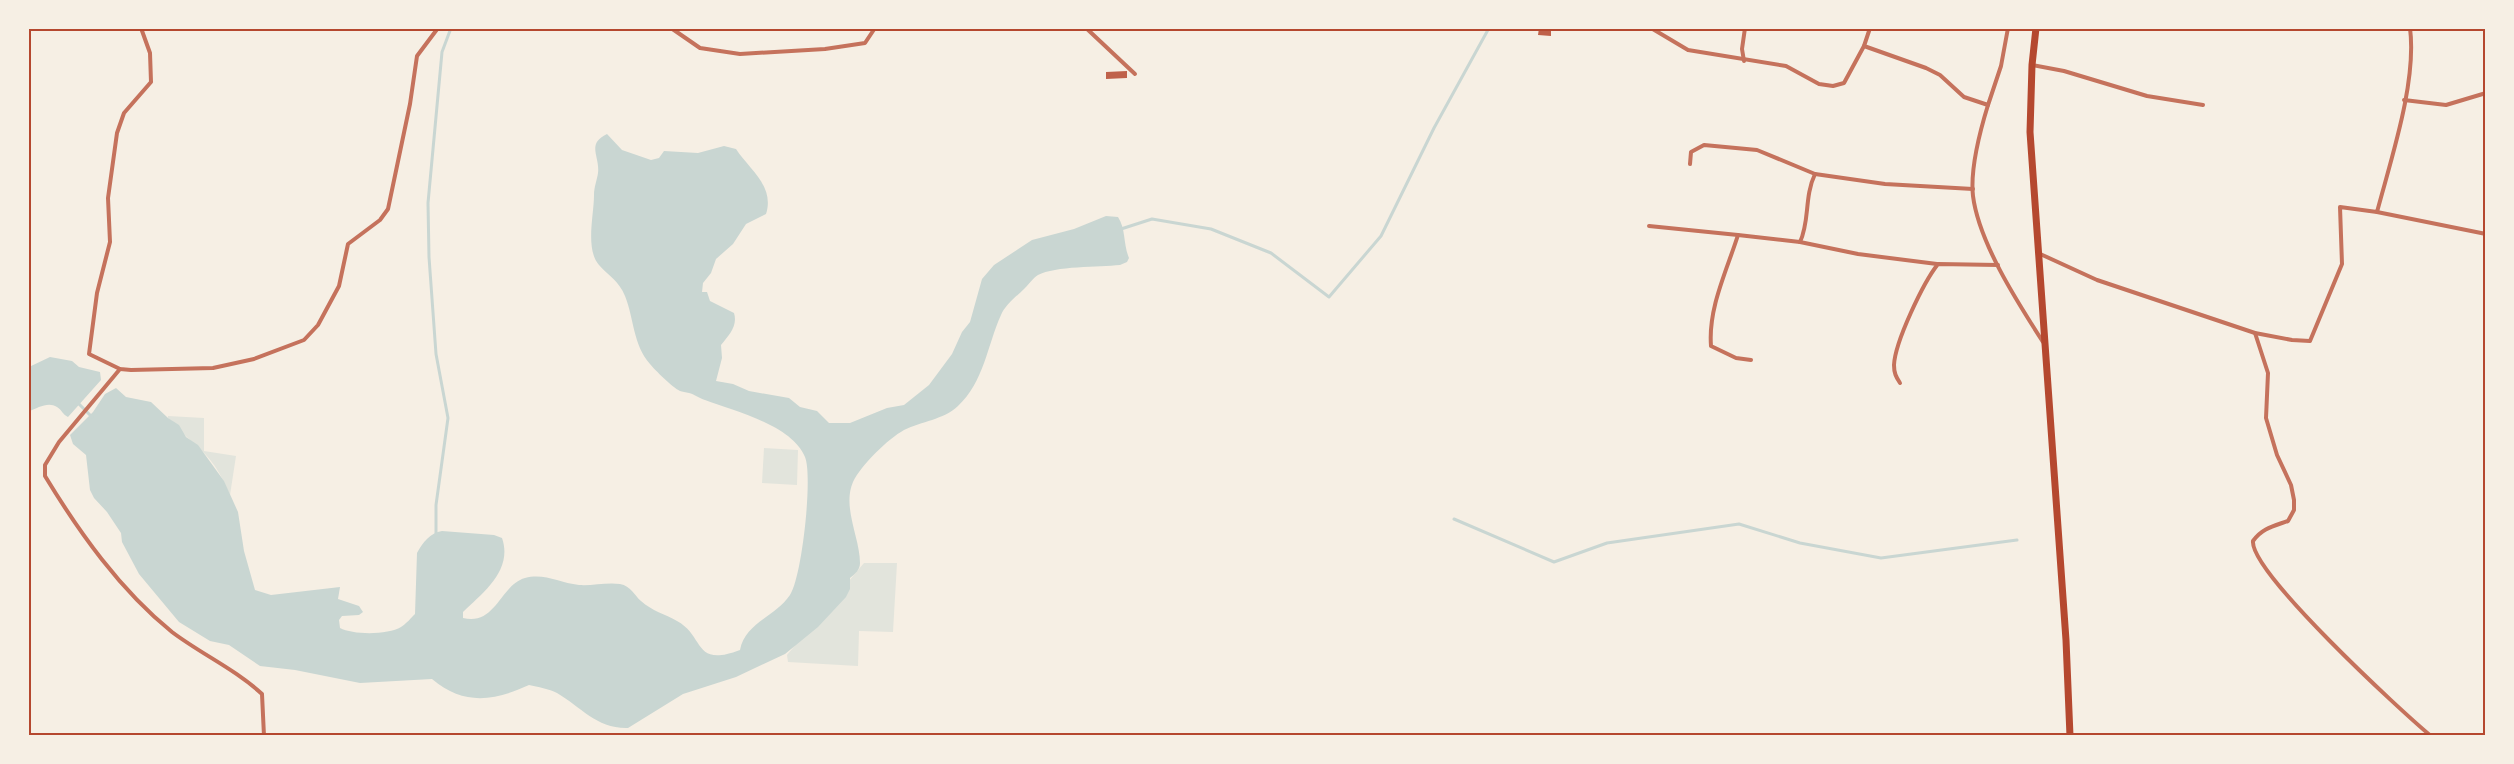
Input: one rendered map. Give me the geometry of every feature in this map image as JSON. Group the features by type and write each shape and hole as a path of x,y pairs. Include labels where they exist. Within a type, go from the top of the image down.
{"highway":[{"path":"2036,28 2032,65 2030,132 2066,640 2070,735"}],"street":[{"path":"141,28 150,53 151,82 124,113 117,133 108,198 110,242 97,293 89,354 120,369 213,368 254,359 304,340 318,324 339,286 348,244 380,220 388,209 410,104 417,56 438,28"},
{"path":"671,28 700,48 740,54 825,49 866,42 875,28"},
{"path":"1086,28 1135,74"},
{"path":"1618,28 1624,28"},
{"path":"1651,28 1688,50 1744,61 1770,62 1785,66 1818,84 1833,86 1844,83 1864,46 1870,28"},
{"path":"1744,61 1742,49 1745,28"},
{"path":"2008,28 2001,66 1979,142 1973,196 1983,234 2023,311 2045,346"},
{"path":"2378,212 2404,100 2413,49 2410,28"},
{"path":"1864,46 1926,68 1940,75 1964,97 1988,105"},
{"path":"2032,65 2064,71 2147,96 2203,105"},
{"path":"2404,100 2446,105 2486,93"},
{"path":"1690,164 1691,152 1704,145 1757,150 1815,174 1885,184 1973,189"},
{"path":"1800,242 1808,189 1815,174"},
{"path":"2038,252 2097,279 2255,333 2310,341 2342,264 2340,207 2378,212 2486,234"},
{"path":"1649,226 1800,242 1858,254 1938,264 1998,265"},
{"path":"1738,235 1712,322 1711,346 1736,358 1751,360"},
{"path":"1900,383 1895,374 1898,350 1927,279 1938,264"},
{"path":"2255,333 2268,373 2266,418 2277,455 2291,485 2294,510 2288,521 2267,528 2258,534 2253,541 2253,551 2310,621 2432,735"},
{"path":"120,369 68,432 45,465 45,476 104,565 126,588 170,630 232,670 262,694 264,735"}],"shaded area":[{"path":"607,134 622,150 651,160 659,158 664,151 698,153 724,146 736,149 754,171 767,195 766,214 746,224 733,244 716,259 711,273 703,283 702,292 707,292 710,301 734,313 735,318 732,330 721,345 722,358 716,381 733,384 749,391 789,398 800,407 817,411 829,423 850,423 887,408 904,405 929,385 952,354 962,332 970,322 982,279 994,265 1032,240 1074,229 1106,216 1118,217 1129,258 1127,262 1120,265 1066,268 1036,276 1003,311 974,386 958,406 946,414 904,430 890,440 862,468 853,482 849,502 860,565 857,572 850,578 850,589 846,597 818,627 785,654 736,677 683,694 628,728 607,725 557,693 529,685 504,695 479,698 456,694 432,679 360,683 295,670 260,666 229,645 210,641 179,622 139,574 122,542 121,533 94,498 90,490 86,455 73,444 70,435 93,412 105,394 116,388 126,397 151,402 179,425 186,437 198,445 224,481 238,512 244,551 255,590 271,595 340,587 338,599 359,606 363,612 359,615 342,616 339,620 340,628 346,630 362,633 388,632 401,627 415,614 417,553 427,539 442,531 494,535 502,538 504,560 500,570 487,588 463,612 463,618 474,619 491,611 509,588 525,578 546,577 579,585 620,584 630,589 650,607 686,627 707,653 725,655 740,650 748,633 784,603 790,595 799,569 807,504 808,484 805,457 788,436 775,428 746,414 677,389 644,357 623,291 599,265 592,250 594,189 598,173 595,146"},
{"path":"50,357 72,361 79,367 100,372 101,380 68,417 54,405 29,411 29,367"},
{"path":"168,416 204,418 204,451 236,456 230,495 213,463"},
{"path":"764,448 798,450 797,485 762,483"},
{"path":"864,563 897,563 893,632 859,631 858,666 788,662 787,655"}],"building":[{"path":"1539,28 1551,28 1551,36 1538,35"},
{"path":"1127,71 1127,78 1106,79 1106,72"}],"waterway":[{"path":"436,535 436,505 448,418 436,354 429,257 428,203 442,52 451,28"},
{"path":"1121,229 1152,219 1211,229 1271,253 1329,297 1381,236 1434,128 1489,28"},
{"path":"78,403 92,417"},
{"path":"1454,519 1554,562 1607,543 1739,524 1800,543 1881,558 2017,540"}]}
